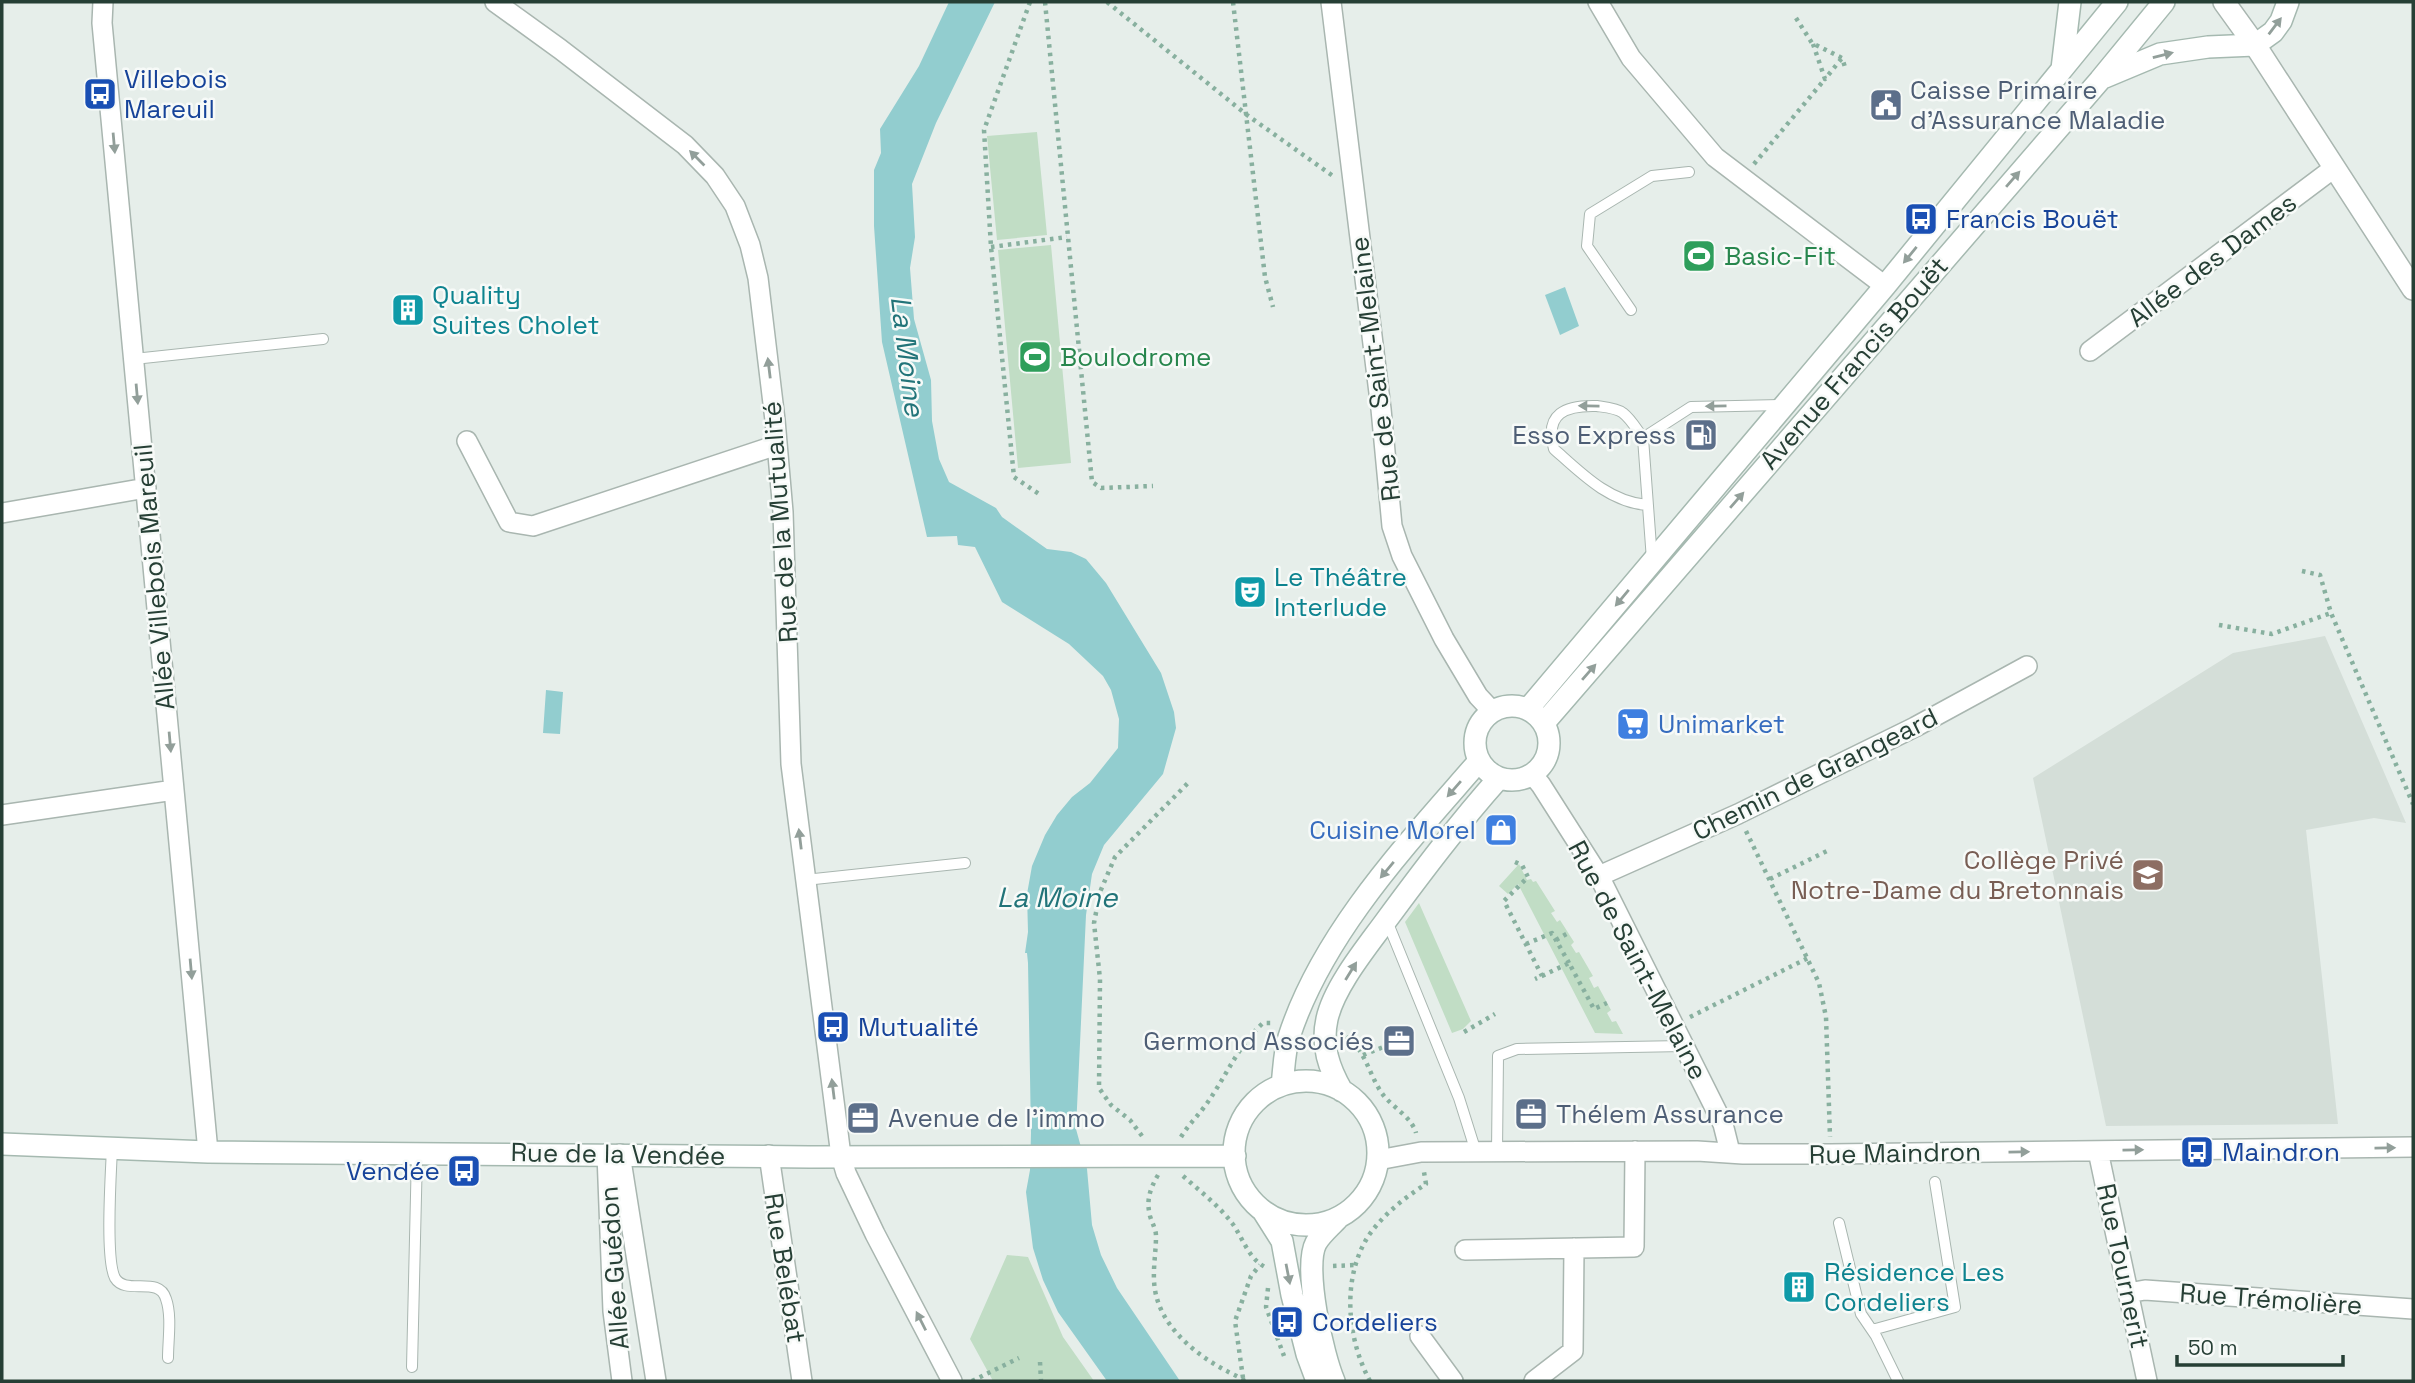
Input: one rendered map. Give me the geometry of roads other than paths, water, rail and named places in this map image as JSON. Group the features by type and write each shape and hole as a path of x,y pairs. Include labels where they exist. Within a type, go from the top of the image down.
{"main road":[{"path":"2062,69 2070,2"},
{"name":"Avenue Francis Bouët","path":"1528,709 1885,286 2117,2"},
{"name":"Avenue Francis Bouët","path":"1544,723 2100,80 2164,2"},
{"path":"2224,2 2255,45 2413,289"},
{"path":"2100,80 2160,54 2208,47 2255,45 2273,32 2281,21 2288,2"},
{"path":"1504,706 1516,706 1528,709 1544,723 1549,746 1547,757 1532,774 1510,780 1499,778 1479,761 1475,739 1478,728 1492,711 1504,706"},
{"path":"1282,1085 1288,1039 1320,968 1362,900 1479,761"},
{"path":"1342,1091 1328,1066 1325,1033 1327,1018 1336,995 1387,920 1460,822 1499,778"},
{"path":"1264,1212 1284,1221 1300,1224 1338,1218 1354,1209 1366,1194 1378,1160 1377,1139 1370,1120 1358,1101 1342,1091 1324,1085 1303,1082 1282,1085 1256,1101 1245,1114 1239,1128 1235,1156 1243,1188 1264,1212 1282,1241 1298,1319 1317,1381"},
{"name":"Rue de la Vendée","path":"2,1144 208,1152 1235,1156"},
{"path":"1334,1381 1319,1328 1312,1282 1315,1244 1338,1218"}],"street":[{"name":"Allée Villebois Mareuil","path":"103,2 102,23 208,1152"},
{"name":"Rue de la Mutualité","path":"495,2 685,145 715,176 735,206 750,245 758,278 777,445 785,552 792,764 841,1156 846,1173 875,1234 952,1381"},
{"name":"Rue de Saint-Melaine","path":"1331,2 1381,409 1392,526 1402,556 1444,639 1478,696 1492,711"},
{"path":"1598,2 1631,58 1715,157 1885,286"},
{"name":"Allée des Dames","path":"2090,351 2334,168"},
{"path":"467,441 509,523 533,526 777,445"},
{"path":"2,513 146,488"},
{"name":"Chemin de Grangeard","path":"1599,876 1738,814 1915,727 2027,666"},
{"name":"Rue de Saint-Melaine","path":"1532,774 1599,876 1723,1125 1731,1152"},
{"path":"2,815 174,790"},
{"name":"Rue Maindron","path":"1378,1160 1421,1152 1830,1154 2413,1147"},
{"path":"1465,1250 1634,1247 1635,1151"},
{"name":"Rue Tournerit","path":"2098,1151 2147,1381"},
{"path":"614,1154 656,1381"},
{"name":"Allée Guédon","path":"614,1154 613,1311 622,1381"},
{"name":"Rue Belébat","path":"769,1155 802,1381"},
{"path":"1534,1381 1573,1352 1574,1248"},
{"name":"Rue Trémolière","path":"2128,1293 2145,1290 2413,1309"},
{"path":"1420,1336 1453,1381"}],"lane":[{"path":"1631,310 1587,246 1590,214 1652,176 1689,172"},
{"path":"134,359 323,339"},
{"path":"1643,438 1691,407 1784,405"},
{"path":"1647,505 1614,498 1554,449 1551,438 1553,422 1561,411 1578,406 1622,411 1643,438 1652,561"},
{"path":"805,880 965,863"},
{"path":"1387,920 1459,1098 1476,1152"},
{"path":"1497,1152 1498,1056 1517,1049 1684,1046"},
{"path":"112,1147 111,1266 116,1280 124,1284 156,1287 164,1292 168,1302 168,1358"},
{"path":"412,1367 418,1152"},
{"path":"1872,1330 1955,1307 1936,1182"},
{"path":"1839,1223 1861,1314 1898,1381"}],"water":[{"name":"La Moine","path":"949,2 995,2 936,123 912,184 915,237 910,268 914,319 931,380 932,421 939,459 949,482 996,508 1002,517 1047,549 1071,552 1086,559 1106,583 1161,673 1174,712 1176,728 1163,774 1104,845 1092,874 1086,915 1076,1129 1087,1169 1092,1225 1101,1255 1117,1288 1180,1381 1107,1381 1058,1312 1043,1280 1033,1248 1026,1192 1030,1170 1031,1133 1028,963 1025,953 1028,932 1027,894 1032,866 1057,815 1072,797 1090,783 1118,748 1119,719 1111,690 1103,676 1069,644 1002,602 975,547 958,545 957,536 927,537 882,342 874,226 874,170 881,153 880,129 919,66"},
{"path":"1565,287 1579,326 1560,335 1545,295"},
{"path":"546,690 563,692 560,734 543,733"}],"place":[{"name":"Villebois Mareuil","path":"100,94"},
{"name":"Caisse Primaire d'Assurance Maladie","path":"1886,105"},
{"name":"Francis Bouët","path":"1921,219"},
{"name":"Basic-Fit","path":"1699,256"},
{"name":"Quality Suites Cholet","path":"408,310"},
{"name":"Boulodrome","path":"1035,357"},
{"name":"Esso Express","path":"1701,435"},
{"name":"Le Théâtre Interlude","path":"1250,592"},
{"name":"Unimarket","path":"1633,724"},
{"name":"Cuisine Morel","path":"1501,830"},
{"name":"Collège Privé Notre-Dame du Bretonnais","path":"2148,875"},
{"name":"Mutualité","path":"833,1027"},
{"name":"Germond Associés","path":"1399,1041"},
{"name":"Thélem Assurance","path":"1531,1114"},
{"name":"Avenue de l'immo","path":"863,1118"},
{"name":"Maindron","path":"2197,1152"},
{"name":"Vendée","path":"464,1171"},
{"name":"Résidence Les Cordeliers","path":"1799,1287"},
{"name":"Cordeliers","path":"1287,1322"}]}
